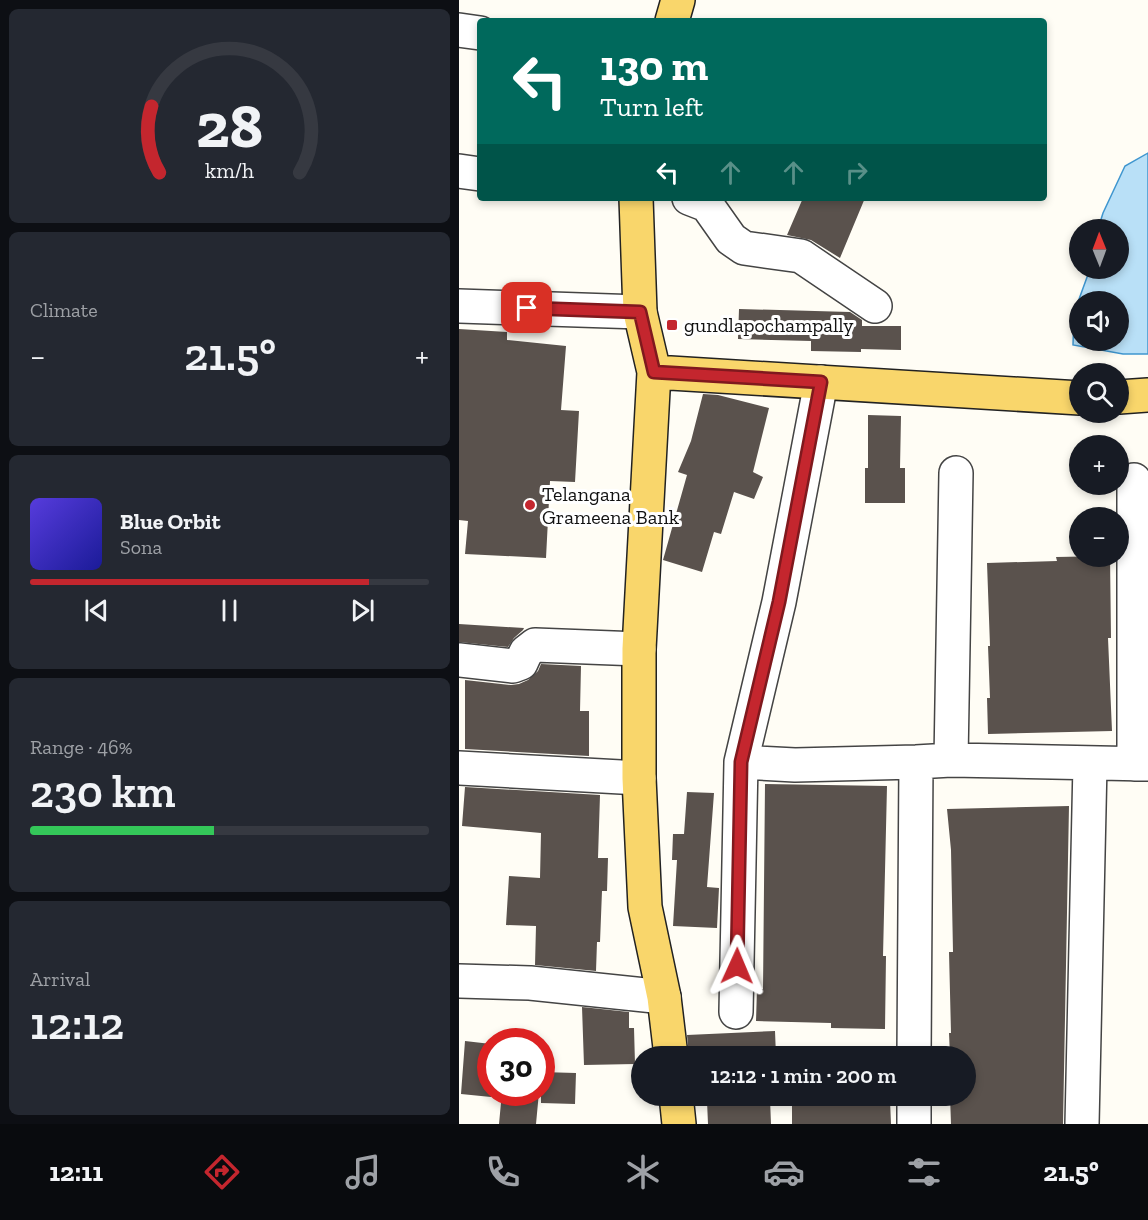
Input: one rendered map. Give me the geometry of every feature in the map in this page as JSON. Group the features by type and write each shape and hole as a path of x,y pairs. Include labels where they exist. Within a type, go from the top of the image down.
{"main road":[{"path":"673,18 678,0"},
{"path":"636,201 640,312 654,372 639,649 639,778 645,907 664,997 670,1046"},
{"path":"654,372 1069,397"},
{"path":"1129,396 1148,395"},
{"path":"677,1106 679,1124"}],"street":[{"path":"459,30 477,33"},
{"path":"459,171 477,174"},
{"path":"697,201 707,205 731,239 744,248 801,256 875,306"},
{"path":"459,306 640,312"},
{"path":"736,1012 741,762 779,602 821,382"},
{"path":"951,760 956,473"},
{"path":"741,762 795,765 951,760 1141,764 1134,480"},
{"path":"459,660 513,666 521,663 526,652 535,645 639,649"},
{"path":"914,1046 916,762"},
{"path":"1082,1124 1090,764"},
{"path":"459,768 639,778"},
{"path":"459,981 530,983 664,997"},
{"path":"913,1124 914,1106"}],"water":[{"path":"1148,153 1148,354 1106,351 1129,351 1129,291 1082,291 1086,279 1129,279 1129,219 1101,219 1125,166"}],"building":[{"path":"802,201 864,201 840,258 811,240 787,235"},
{"path":"739,309 850,312 862,320 862,326 901,326 901,350 811,351 811,341 738,339"},
{"path":"459,329 507,332 507,340 566,346 561,410 579,411 575,482 550,481 546,558 465,554 468,521 459,520"},
{"path":"703,394 718,395 769,408 753,472 763,477 754,499 734,492 721,534 714,532 702,572 663,560 687,475 678,472 691,441"},
{"path":"868,415 901,416 900,468 905,468 905,503 865,503 865,468 868,468"},
{"path":"1056,557 1069,557 1069,567 1110,567 1111,638 1108,638 1112,731 988,734 987,698 990,698 988,646 990,646 987,563 1057,561"},
{"path":"459,624 524,628 508,647 459,642"},
{"path":"541,664 581,666 580,711 589,711 589,756 465,749 465,680 519,684 538,671"},
{"path":"765,784 887,786 883,956 886,956 885,1029 831,1028 831,1023 756,1021 757,989 763,989"},
{"path":"465,787 600,795 598,858 608,858 607,891 602,891 600,942 597,942 596,971 535,965 536,926 506,925 509,876 540,878 541,833 462,826"},
{"path":"687,792 714,793 707,887 719,888 717,928 673,926 677,860 672,860 673,834 684,834"},
{"path":"1069,806 1063,1124 951,1124 950,1106 976,1106 976,1046 950,1046 949,952 953,952 951,850 947,809"},
{"path":"582,1007 629,1012 629,1028 634,1028 634,1046 631,1046 631,1064 584,1065"},
{"path":"775,1031 776,1046 688,1046 687,1035"},
{"path":"465,1041 477,1042 477,1096 461,1094"},
{"path":"555,1072 576,1073 575,1104 555,1103"},
{"path":"501,1106 538,1106 536,1124 499,1124"},
{"path":"707,1106 770,1106 771,1124 708,1124"},
{"path":"792,1106 890,1106 891,1124 792,1124"}],"place":[{"name":"gundlapochampally","path":"672,325"},
{"name":"Telangana Grameena Bank","path":"530,505"}],"route":[{"path":"527,308 640,312 654,372 821,382 779,602 741,762 737,966"}]}
